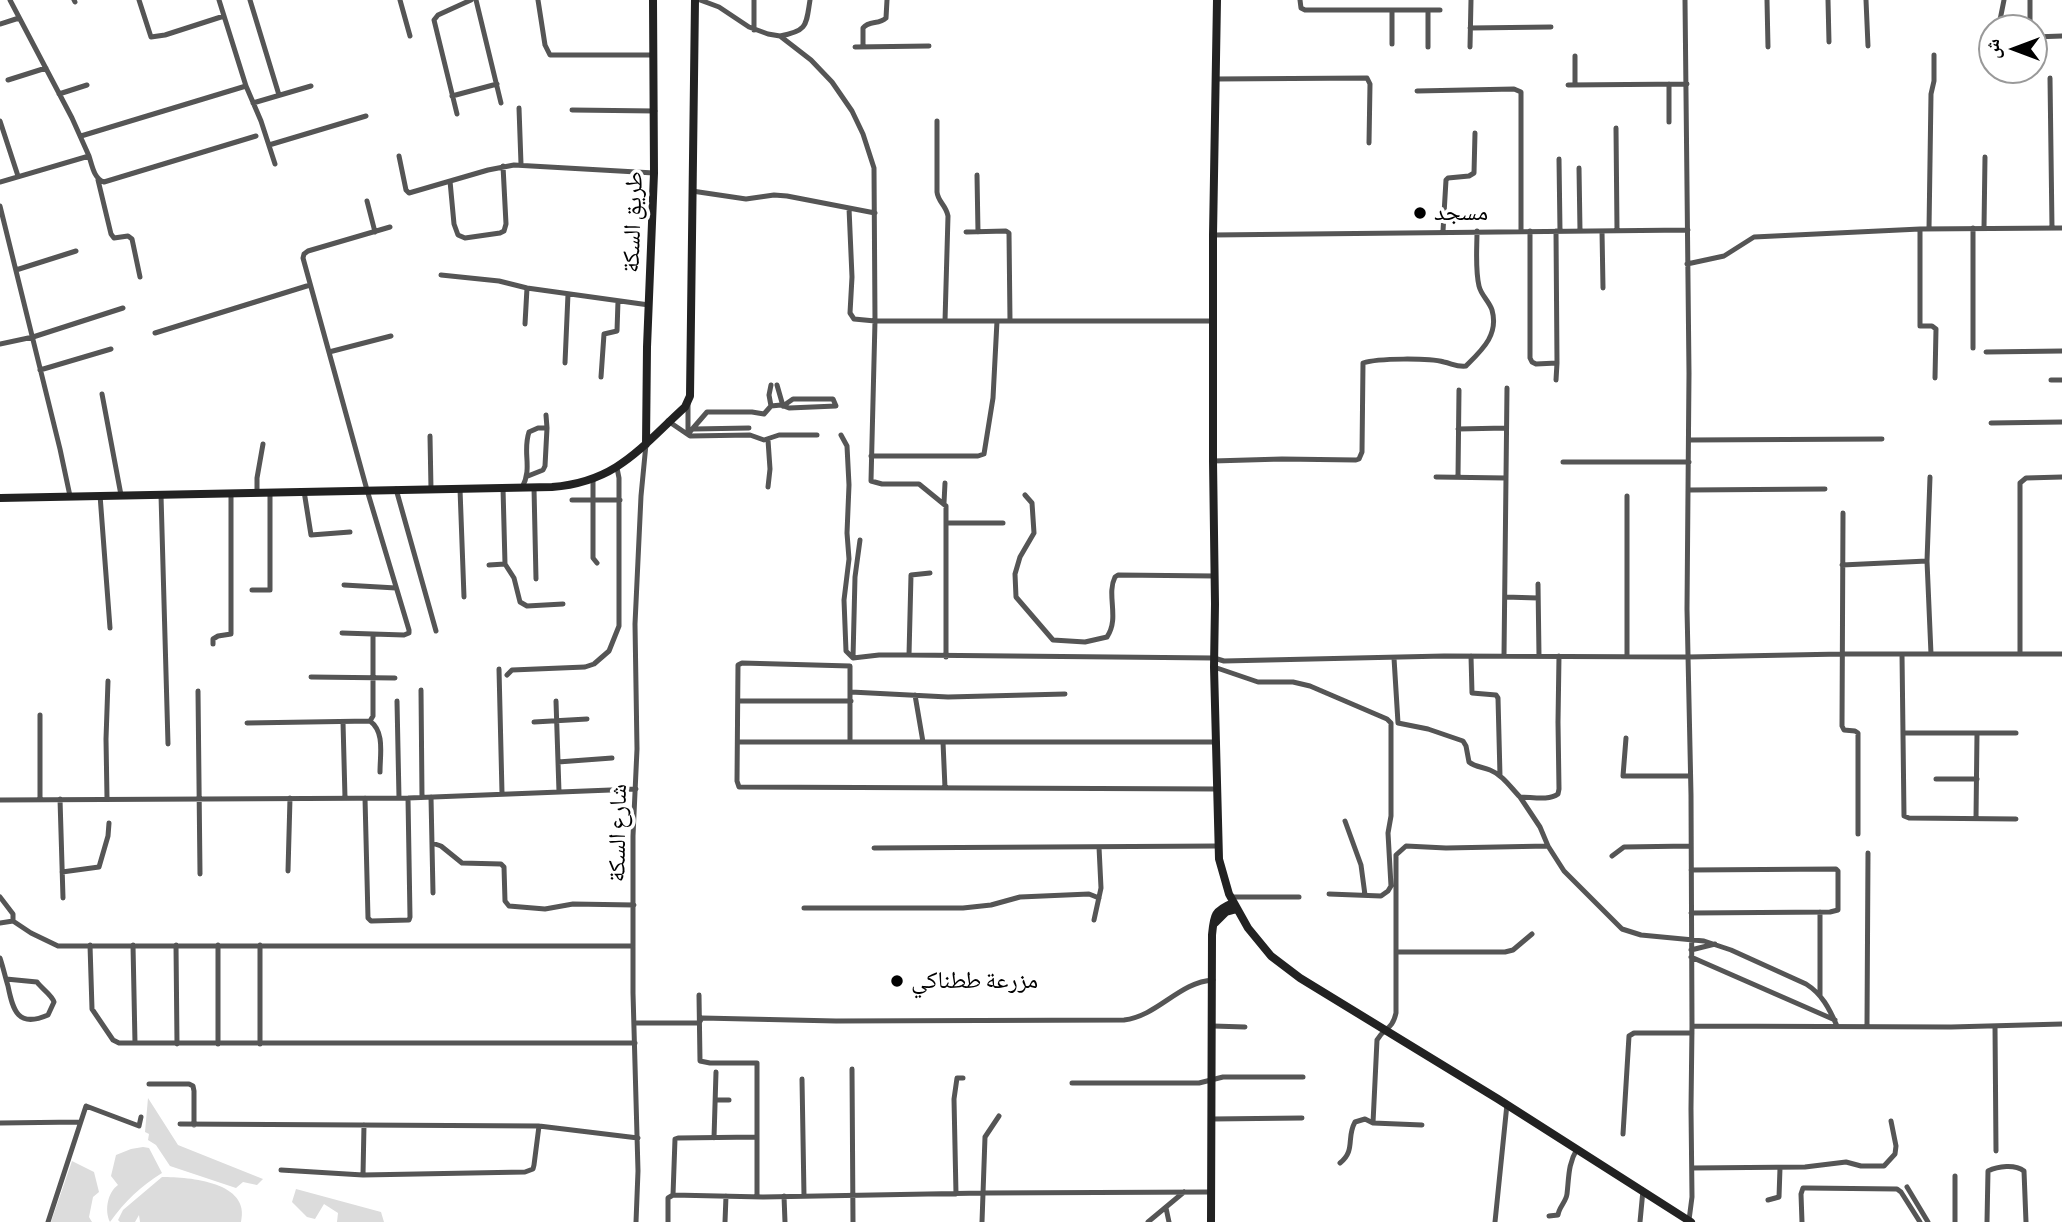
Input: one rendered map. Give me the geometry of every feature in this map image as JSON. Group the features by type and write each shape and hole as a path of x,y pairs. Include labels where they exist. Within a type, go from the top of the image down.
{"main road":[{"name":"طريق السكة","path":"646,444 654,173 653,0"},
{"path":"0,498 367,489 534,488 569,485 593,479 617,468 685,407 690,392 695,0"},
{"path":"1217,0 1213,235 1214,663 1218,846 1224,882 1233,903 1254,936 1271,956 1284,966 1319,991 1507,1104 1690,1221"},
{"path":"1211,1222 1213,925 1223,897 1224,882"},
{"path":"1218,910 1233,903"},
{"path":"1213,925 1233,903"}],"street":[{"path":"10,0 81,136 98,180 111,234 114,238 128,236 132,239 140,277"},
{"path":"139,0 150,37 224,16"},
{"path":"219,0 246,86 275,164"},
{"path":"250,0 279,95"},
{"path":"400,0 410,36"},
{"path":"457,114 434,20 438,15 474,0 501,103"},
{"path":"538,0 545,45 550,55 653,55"},
{"path":"700,0 719,7 754,30 780,36 804,28 810,0"},
{"path":"754,0 754,30"},
{"path":"863,47 863,28 867,24 886,19 887,0"},
{"path":"1300,0 1300,5 1305,10 1440,10"},
{"path":"1418,0 1419,10"},
{"path":"1469,47 1471,0"},
{"path":"1685,0 1692,1030 1690,1221"},
{"path":"1767,0 1768,47"},
{"path":"1828,0 1829,42"},
{"path":"1866,0 1867,46"},
{"path":"1392,10 1392,44"},
{"path":"1427,10 1428,47"},
{"path":"0,24 19,18"},
{"path":"1470,28 1551,27"},
{"path":"780,36 811,60 832,82 852,111 874,168 875,321 871,481 882,484 919,484 944,503"},
{"path":"855,47 929,46"},
{"path":"1929,229 1934,55"},
{"path":"1575,56 1572,84 1686,84"},
{"path":"8,80 46,68"},
{"path":"1216,79 1367,78 1370,84 1369,143"},
{"path":"2050,78 2052,228"},
{"path":"452,96 497,84"},
{"path":"1669,84 1669,122"},
{"path":"59,94 86,85"},
{"path":"81,136 246,86"},
{"path":"253,103 311,86"},
{"path":"1417,91 1514,89 1521,92 1521,231"},
{"path":"519,108 521,164"},
{"path":"572,110 654,111"},
{"path":"270,145 366,116"},
{"path":"1,121 18,176"},
{"path":"937,121 937,192 938,200 946,206 948,216 944,321"},
{"path":"1616,128 1617,230"},
{"path":"1443,231 1446,180 1448,177 1469,176 1474,173 1475,133"},
{"path":"98,180 104,182 256,136"},
{"path":"0,181 89,156"},
{"path":"399,156 406,190 409,193 503,166 521,164 654,173"},
{"path":"1984,228 1985,157"},
{"path":"1556,380 1559,159"},
{"path":"450,181 454,223 458,235 465,238 500,233 504,231 506,224 503,166"},
{"path":"1579,168 1580,231"},
{"path":"977,175 978,232"},
{"path":"692,191 746,199 787,196 875,213"},
{"path":"367,201 375,232"},
{"path":"0,206 70,496"},
{"path":"849,208 852,277 850,313 854,320 1214,321"},
{"path":"342,633 404,635 409,632 303,263 304,254 390,228"},
{"path":"1973,228 1973,348"},
{"path":"1687,264 1724,256 1754,237 1920,229 2062,228"},
{"path":"1920,229 1920,326 1936,328 1935,378"},
{"path":"1213,235 1688,230"},
{"path":"1530,231 1531,358 1534,363 1557,363"},
{"path":"1602,231 1603,288"},
{"path":"966,232 1009,233 1010,321"},
{"path":"1213,461 1359,459 1362,452 1362,367 1365,361 1433,360 1459,367 1466,366 1491,337 1494,329 1491,309 1481,294 1478,282 1477,232"},
{"path":"16,270 76,251"},
{"path":"442,275 499,281 527,288 649,305"},
{"path":"155,333 310,285"},
{"path":"525,324 527,288"},
{"path":"565,363 568,294"},
{"path":"601,377 604,334 617,331 618,301"},
{"path":"0,344 33,337 123,308"},
{"path":"871,456 984,454 993,398 997,321"},
{"path":"329,352 391,336"},
{"path":"40,370 111,349"},
{"path":"1986,352 2062,351"},
{"path":"2051,380 2062,380"},
{"path":"771,406 769,395 774,385 783,406"},
{"path":"1504,656 1507,388"},
{"path":"1458,477 1459,390"},
{"path":"102,394 121,495"},
{"path":"688,434 706,412 764,414 771,406 789,408 836,406 833,399 793,399 783,406"},
{"path":"818,407 821,399"},
{"path":"688,400 688,434"},
{"path":"528,476 543,470 546,415"},
{"path":"668,421 690,436 750,435 768,440 779,435 817,435"},
{"path":"1992,422 2062,422"},
{"path":"522,488 528,476 526,445 529,432 547,428"},
{"path":"694,429 748,428"},
{"path":"1458,429 1506,428"},
{"path":"841,435 845,439 848,456 848,566 844,600 846,651 853,658"},
{"path":"430,436 431,489"},
{"path":"1689,440 1882,439"},
{"path":"768,440 768,487"},
{"path":"257,492 263,444"},
{"name":"شارع السكة","path":"636,1222 637,1023 633,946 635,624 646,444"},
{"path":"1563,462 1689,462"},
{"path":"507,675 512,670 587,667 609,650 619,626 620,500 617,468"},
{"path":"1436,477 1506,478"},
{"path":"1930,477 1927,561 1931,654"},
{"path":"2020,654 2020,482 2026,478 2062,477"},
{"path":"593,479 593,558 597,563"},
{"path":"945,482 946,657"},
{"path":"503,488 505,564 514,578 520,602 524,606 563,604"},
{"path":"534,488 536,579"},
{"path":"396,489 436,631"},
{"path":"460,489 464,597"},
{"path":"1689,490 1825,489"},
{"path":"304,491 311,535 350,533"},
{"path":"252,590 270,590 270,492"},
{"path":"213,644 218,636 231,634 231,493"},
{"path":"100,495 110,628"},
{"path":"161,495 168,744"},
{"path":"1025,495 1032,503 1034,533 1020,557 1015,574 1016,597 1053,640 1085,642 1107,637 1113,620 1112,583 1118,575 1215,576"},
{"path":"1627,496 1628,656"},
{"path":"572,500 620,500"},
{"path":"1843,513 1842,726 1844,730 1858,733 1858,834"},
{"path":"947,523 1003,523"},
{"path":"853,658 853,608 860,540"},
{"path":"1842,565 1927,561"},
{"path":"489,565 505,564"},
{"path":"848,566 856,566"},
{"path":"909,655 911,575 930,573"},
{"path":"1538,584 1539,656"},
{"path":"344,585 396,588"},
{"path":"1505,597 1538,598"},
{"path":"845,607 853,608"},
{"path":"370,721 373,716 373,634"},
{"path":"1902,654 1905,818 2016,819"},
{"path":"853,658 909,655 1214,663 1471,656 2062,654"},
{"path":"1471,656 1472,693 1496,695 1498,698 1500,776"},
{"path":"1520,797 1555,797 1558,794 1559,656"},
{"path":"1394,658 1398,723 1428,729 1463,741 1469,762 1500,776 1520,797 1564,871 1622,929 1641,935 1691,938 1715,944 1806,984 1820,995 1836,1023"},
{"path":"850,742 851,667 742,663 738,666 739,786 1217,789"},
{"path":"1214,663 1258,682 1293,682 1310,686 1391,723 1391,816 1388,834 1391,886 1381,896 1329,894"},
{"path":"499,669 502,793"},
{"path":"311,677 395,678"},
{"path":"107,798 108,681"},
{"path":"421,690 422,797"},
{"path":"198,691 200,874"},
{"path":"851,692 984,697 1065,694"},
{"path":"915,695 923,742"},
{"path":"397,701 399,798"},
{"path":"556,701 559,792"},
{"path":"738,701 851,701"},
{"path":"40,715 40,799"},
{"path":"534,722 587,719"},
{"path":"247,723 370,721 376,725 379,733 380,772"},
{"path":"343,722 345,798"},
{"path":"1903,733 2016,733"},
{"path":"1976,818 1977,733"},
{"path":"1626,738 1623,776 1690,776"},
{"path":"738,742 1217,742"},
{"path":"943,742 945,788"},
{"path":"558,762 612,758"},
{"path":"1936,779 1977,779"},
{"path":"0,800 408,798 636,789"},
{"path":"431,797 433,892"},
{"path":"288,872 290,798"},
{"path":"365,798 368,918 371,921 388,922 406,921 410,917 408,798"},
{"path":"60,799 64,898"},
{"path":"1345,821 1361,865 1365,895"},
{"path":"62,872 99,867 109,823"},
{"path":"432,843 441,846 462,863 501,864 504,867 505,901 509,905 545,909 573,904 634,905"},
{"path":"874,848 1218,846"},
{"path":"1373,1123 1377,1040 1394,1023 1396,1013 1395,856 1404,847 1548,846"},
{"path":"1612,856 1624,847 1690,846"},
{"path":"1094,920 1101,888 1099,847"},
{"path":"1867,1025 1868,853"},
{"path":"1691,870 1836,869 1838,872 1838,910 1691,913"},
{"path":"804,908 963,908 991,905 1020,897 1089,894 1099,898"},
{"path":"0,897 13,914 13,921"},
{"path":"1233,903 1299,897"},
{"path":"1820,912 1820,995"},
{"path":"0,923 13,921 50,944 58,946 633,946"},
{"path":"1396,952 1505,952 1513,950 1532,934"},
{"path":"1691,953 1715,944"},
{"path":"133,945 135,1043"},
{"path":"176,945 177,1044"},
{"path":"218,945 218,1044"},
{"path":"260,945 260,1044"},
{"path":"90,946 92,1009 116,1042 635,1043"},
{"path":"1691,953 1836,1023"},
{"path":"0,958 13,1008 18,1015 24,1019 48,1015 54,1002 37,982 6,979"},
{"path":"699,1023 702,1018 1125,1020 1143,1015 1187,987 1213,980"},
{"path":"699,995 700,1061 757,1063 757,1197"},
{"path":"637,1023 699,1023"},
{"path":"1623,1134 1629,1036 1634,1033 1836,1023 1995,1026 2062,1024"},
{"path":"1213,1026 1245,1027"},
{"path":"1995,1026 1996,1152"},
{"path":"852,1069 853,1222"},
{"path":"714,1138 716,1072"},
{"path":"1073,1083 1199,1083 1229,1077 1304,1077"},
{"path":"956,1194 954,1099 957,1079 963,1078"},
{"path":"802,1079 804,1196"},
{"path":"149,1084 192,1086 194,1125"},
{"path":"716,1100 729,1100"},
{"path":"1495,1222 1507,1104"},
{"path":"48,1222 86,1106 139,1126 141,1117"},
{"path":"982,1222 985,1137 999,1116"},
{"path":"1212,1119 1302,1118"},
{"path":"1340,1163 1349,1153 1355,1122 1365,1119 1373,1123 1422,1125"},
{"path":"1692,1168 1780,1168 1846,1163 1884,1166 1895,1154 1891,1121"},
{"path":"0,1123 79,1122"},
{"path":"180,1124 538,1126 638,1138"},
{"path":"363,1175 364,1125"},
{"path":"281,1170 363,1175 529,1171 534,1165 538,1126"},
{"path":"673,1195 675,1139 757,1137"},
{"path":"1549,1216 1558,1215 1559,1207 1567,1197 1571,1159 1577,1149"},
{"path":"1987,1222 1988,1171 1996,1167 2018,1167 2024,1171 2026,1222"},
{"path":"1768,1200 1779,1197 1780,1168"},
{"path":"1955,1176 1955,1222"},
{"path":"1908,1187 1928,1222"},
{"path":"1802,1222 1803,1188 1831,1188 1896,1189 1901,1192 1920,1222"},
{"path":"1640,1222 1643,1190"},
{"path":"1148,1222 1184,1192"},
{"path":"668,1222 668,1198 673,1195 757,1197 1211,1192"},
{"path":"725,1222 726,1196"},
{"path":"784,1196 785,1222"},
{"path":"1166,1208 1169,1222"}],"shaded area":[{"path":"148,1098 178,1145 263,1179 257,1185 243,1182 236,1188 170,1166 156,1145 148,1140 149,1134 145,1132"},
{"path":"143,1147 149,1148 162,1173 134,1194 110,1222 108,1202 118,1185 111,1176 116,1155"},
{"path":"72,1161 94,1172 99,1192 93,1197 89,1217 92,1222 51,1222"},
{"path":"162,1177 188,1178 216,1184 228,1190 237,1198 242,1209 241,1222 140,1222 139,1215 135,1222 120,1222 118,1220 123,1210"},
{"path":"296,1189 381,1212 384,1222 337,1222 338,1213 324,1204 315,1219 307,1217 292,1202"}],"place":[{"name":"مسجد","path":"1420,213"},
{"name":"مزرعة ططناكي","path":"897,981"}]}
